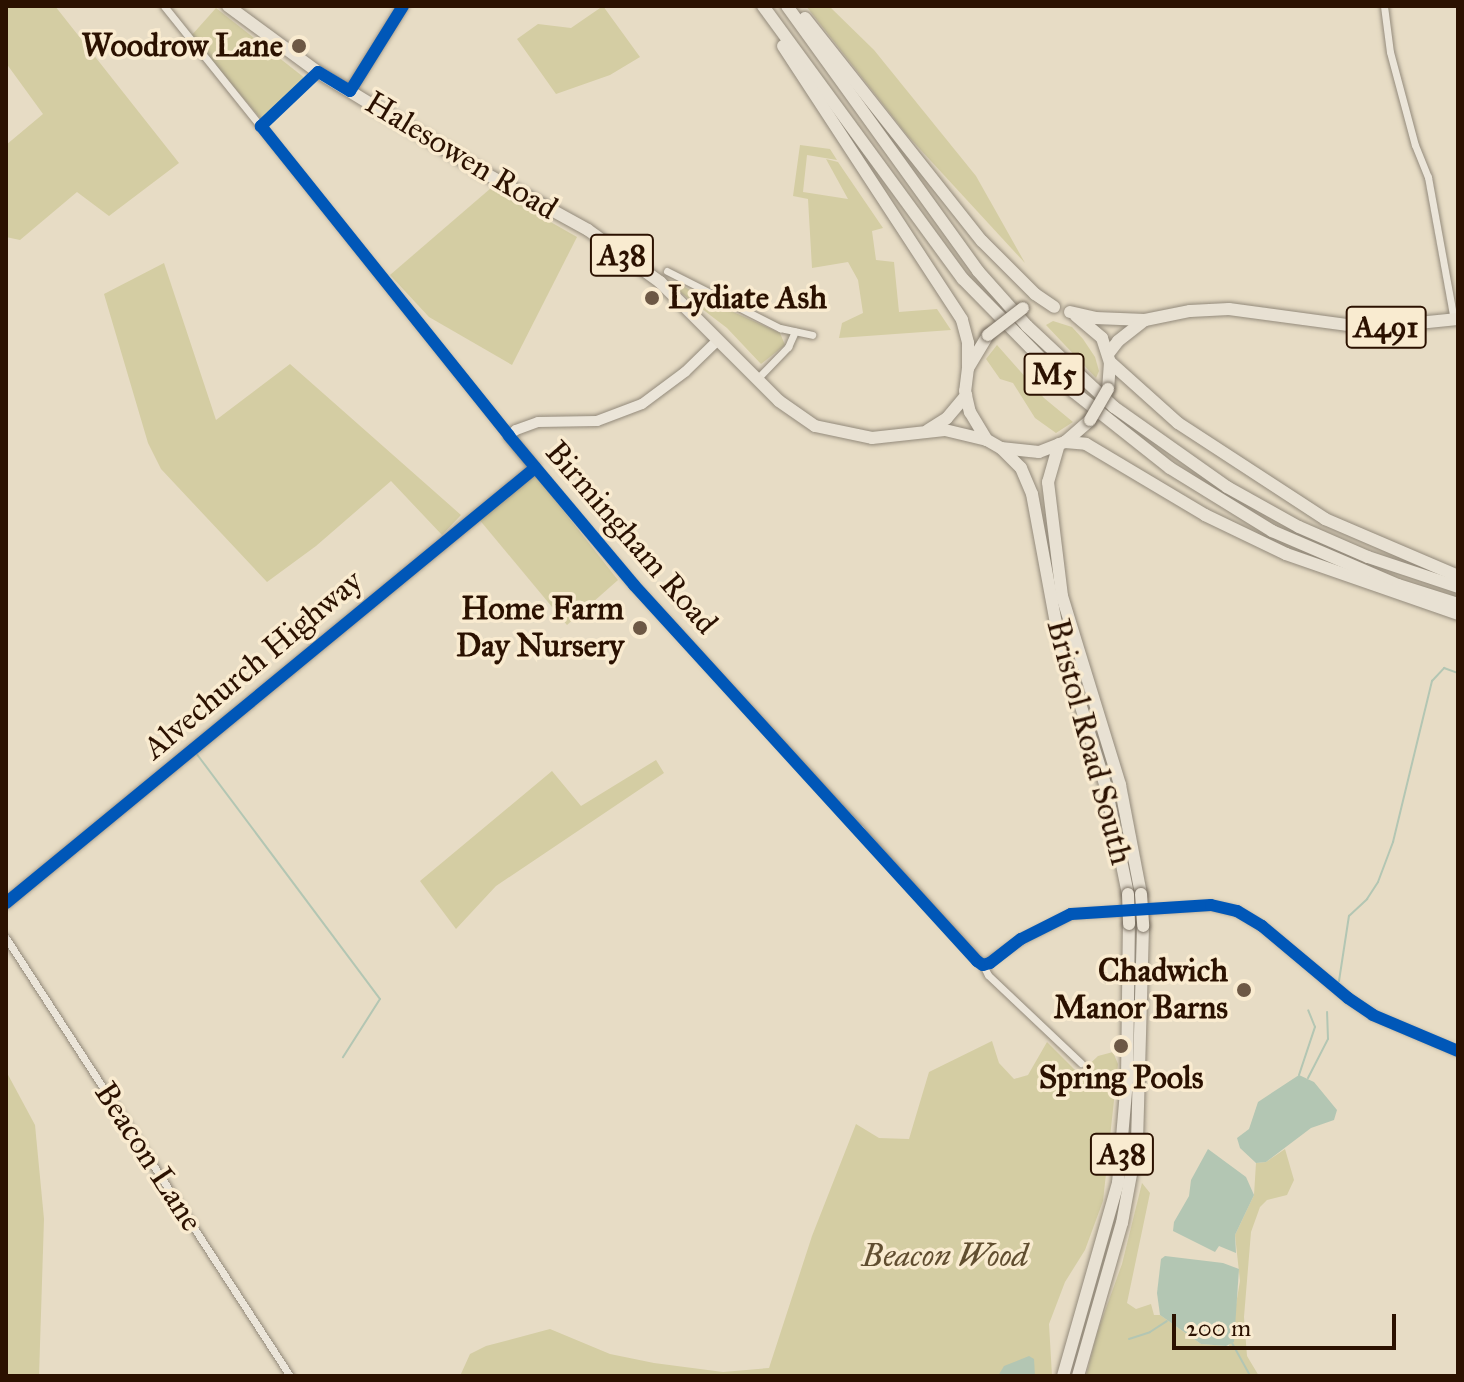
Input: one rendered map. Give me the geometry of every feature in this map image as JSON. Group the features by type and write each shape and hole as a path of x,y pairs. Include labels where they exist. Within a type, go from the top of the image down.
{"highway":[{"name":"Halesowen Road","path":"228,6 350,91 479,170 588,230 660,282 756,379 815,426 872,438 945,430 987,440"},
{"path":"760,6 962,320 968,343 966,395 970,412 987,440 1001,448 1039,452 1062,443 1090,420 1108,389 1109,358 1102,338 1070,312 1054,307 1035,294 982,241 795,6"},
{"name":"M5","path":"760,6 963,279 1074,392 1170,468 1272,531 1355,568 1458,604"},
{"name":"M5","path":"787,6 978,271 1027,326 1114,407 1190,462 1274,514 1368,557 1458,587"},
{"path":"968,368 988,335 1023,308 1054,307"},
{"name":"A491","path":"1070,312 1095,318 1145,320 1180,312 1229,309 1357,327 1412,326 1456,319"},
{"name":"A491","path":"1109,358 1118,341 1145,320"},
{"path":"1109,358 1178,423 1325,519 1458,576"},
{"path":"925,431 947,418 966,395"},
{"path":"1062,443 1086,444 1205,515 1286,554 1458,614"},
{"name":"Bristol Road South","path":"1062,443 1050,466 1048,493 1062,596 1120,785 1134,894 1129,924 1128,1045 1120,1170 1110,1218 1063,1376"},
{"name":"Bristol Road South","path":"1001,448 1021,468 1032,494 1057,629 1106,787 1143,926 1137,1142 1133,1171 1122,1223 1078,1376"}],"street":[{"name":"Birmingham Road","path":"164,6 509,436 634,585 1026,1014 1081,1063"},
{"path":"350,91 403,6"},
{"path":"1384,6 1390,52 1415,145 1428,177 1456,319"},
{"path":"667,271 780,328 812,335"},
{"path":"756,379 788,347 795,331"},
{"path":"509,436 526,424 597,421 642,404 685,372 717,341"},
{"name":"Alvechurch Highway","path":"6,903 535,468"},
{"path":"983,965 1021,939 1071,914 1192,903 1237,911 1262,926 1373,1015 1458,1051"},
{"name":"Beacon Lane","path":"6,938 290,1376"}],"green space":[{"path":"8,6 55,6 179,163 109,216 77,192 20,240 6,237 6,145 43,114 6,63"},
{"path":"603,6 640,57 610,75 556,94 517,39 538,24 571,28"},
{"path":"806,6 829,6 874,50 976,176 1025,263 907,135"},
{"path":"216,8 306,79 262,120 191,36"},
{"path":"800,145 830,149 837,160 807,155 803,192 848,199 826,159 838,162 883,228 872,231 876,260 894,262 899,312 937,309 951,330 839,338 842,323 863,313 858,280 848,262 812,268 808,199 793,196"},
{"path":"491,188 577,237 512,365 429,317 390,275"},
{"path":"164,263 216,420 290,364 461,515 442,535 391,481 316,546 267,582 161,469 148,443 104,294"},
{"path":"676,282 711,302 780,333 785,345 761,364 727,328 672,286"},
{"path":"1053,321 1072,327 1083,339 1095,357 1099,371 1096,378 1046,325"},
{"path":"997,345 1044,398 1073,422 1056,433 1035,418 1013,383 1000,379 986,359"},
{"path":"532,471 618,580 567,625 478,518"},
{"path":"656,760 664,773 496,886 456,929 420,881 552,771 581,806"},
{"name":"Beacon Wood","path":"992,1041 999,1063 1014,1079 1028,1075 1047,1042 1079,1074 1098,1056 1113,1052 1118,1064 1103,1201 1085,1250 1065,1282 1049,1324 1052,1376 460,1376 470,1354 486,1346 550,1329 610,1354 654,1363 723,1372 769,1368 812,1236 856,1124 879,1138 909,1139 929,1072"},
{"path":"6,1071 35,1125 44,1219 39,1376 6,1376"},
{"path":"1285,1149 1294,1180 1287,1195 1267,1200 1260,1207 1251,1232 1244,1317 1247,1356 1259,1376 1086,1376 1097,1333 1122,1264 1142,1183 1150,1193 1127,1303 1136,1309 1151,1304 1154,1315 1160,1315 1201,1344 1229,1346 1240,1281 1235,1235 1254,1195 1256,1163 1266,1162"}],"shaded area":[{"path":"1299,1075 1314,1082 1337,1110 1334,1120 1311,1128 1266,1162 1256,1163 1240,1148 1237,1138 1249,1129 1258,1102"},
{"name":"Spring Pools","path":"1208,1149 1246,1177 1254,1195 1235,1235 1236,1253 1219,1246 1215,1252 1173,1231 1174,1222 1189,1196 1191,1180"},
{"path":"1165,1256 1223,1263 1239,1269 1234,1342 1226,1346 1201,1344 1160,1315 1157,1293 1161,1259"},
{"path":"1029,1356 1034,1359 1035,1376 998,1376 1004,1366"}],"waterway":[{"path":"1339,981 1349,916 1367,899 1378,882 1393,842 1432,681 1444,668 1458,673"},
{"path":"196,753 380,999 343,1057"},
{"path":"1299,1075 1315,1027 1308,1010"},
{"path":"1308,1078 1328,1039 1327,1012"},
{"path":"1129,1339 1150,1332 1167,1321"},
{"path":"1232,1343 1250,1376"}],"cycle path":[{"path":"403,6 350,91 318,72 261,126 509,436 634,585 977,961 983,965 990,963 1021,939 1071,914 1211,905 1237,911 1262,926 1373,1015 1458,1051"},
{"path":"6,903 535,468"}],"place":[{"name":"Woodrow Lane","path":"299,46"},
{"name":"Lydiate Ash","path":"652,298"},
{"name":"Home Farm Day Nursery","path":"640,628"},
{"name":"Chadwich Manor Barns","path":"1244,990"},
{"name":"Spring Pools","path":"1121,1046"}]}
